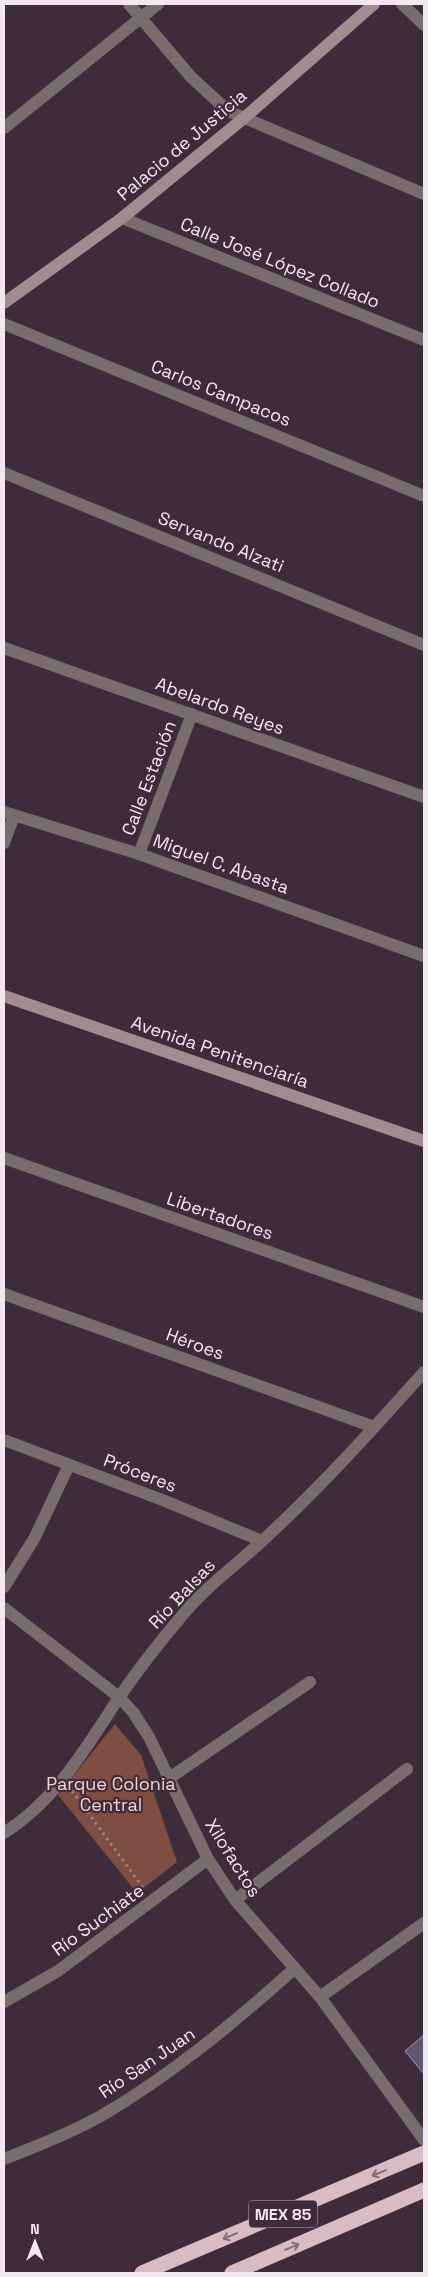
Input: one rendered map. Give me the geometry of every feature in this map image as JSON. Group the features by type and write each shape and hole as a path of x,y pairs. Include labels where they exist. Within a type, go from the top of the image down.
{"highway":[{"name":"MEX 85","path":"142,2273 424,2154"},
{"name":"MEX 85","path":"232,2273 424,2190"}],"street":[{"path":"129,4 191,77 228,111 424,194"},
{"path":"4,128 158,4"},
{"name":"Palacio de Justicia","path":"4,303 122,218 244,118 374,4"},
{"path":"402,4 424,25"},
{"name":"Calle José López Collado","path":"122,218 424,340"},
{"name":"Carlos Campacos","path":"4,324 424,496"},
{"name":"Servando Alzati","path":"4,473 424,645"},
{"name":"Abelardo Reyes","path":"4,648 424,797"},
{"name":"Calle Estación","path":"138,854 192,714"},
{"path":"4,842 9,814"},
{"name":"Miguel C. Abasta","path":"9,814 138,854 424,956"},
{"name":"Avenida Penitenciaría","path":"4,996 424,1141"},
{"name":"Libertadores","path":"4,1158 424,1307"},
{"name":"Héroes","path":"4,1294 374,1427"},
{"name":"Río Balsas","path":"4,1833 36,1807 63,1779 90,1743 119,1697 180,1618 209,1586 262,1541 374,1427 424,1372"},
{"name":"Próceres","path":"4,1440 165,1501 262,1541"},
{"path":"4,1587 34,1540 69,1465"},
{"name":"Xilofactos","path":"4,1608 119,1697 133,1712 149,1737 208,1859 235,1900 320,1997 424,2140"},
{"path":"168,1779 310,1682"},
{"path":"235,1900 407,1769"},
{"name":"Río Suchiate","path":"4,2002 58,1971 208,1859"},
{"path":"320,1997 424,1924"},
{"name":"Río San Juan","path":"4,2159 60,2137 100,2116 150,2084 197,2051 245,2013 294,1969"}],"path":[{"path":"63,1779 153,1901"}],"green space":[{"name":"Parque Colonia Central","path":"115,1724 141,1755 177,1862 137,1893 58,1795"}],"building":[{"path":"424,2035 424,2074 405,2051"}]}
